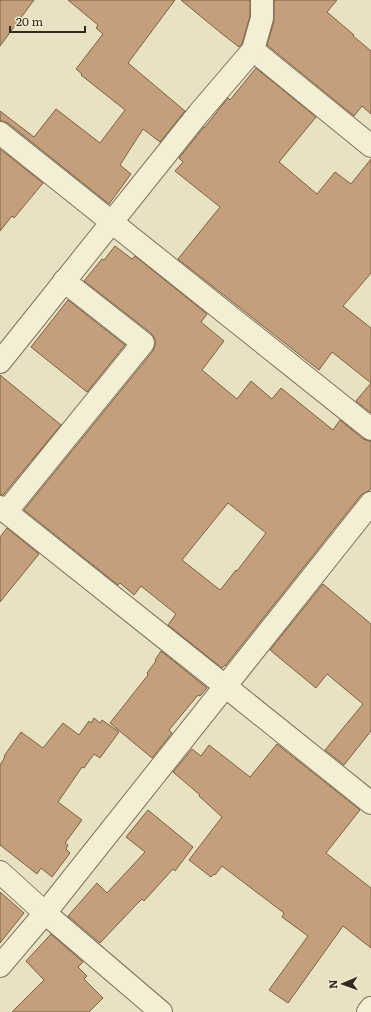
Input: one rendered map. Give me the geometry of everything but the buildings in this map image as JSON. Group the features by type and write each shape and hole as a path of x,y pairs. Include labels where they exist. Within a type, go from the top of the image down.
{"street":[{"path":"0,362 199,113 253,50 262,18 262,0"},
{"path":"253,50 371,146"},
{"path":"0,133 371,429"},
{"path":"64,281 143,343 3,509 371,803"},
{"path":"0,966 45,913 371,503"},
{"path":"0,872 45,913 161,1012"},
{"path":"368,1012 371,1008"}]}
